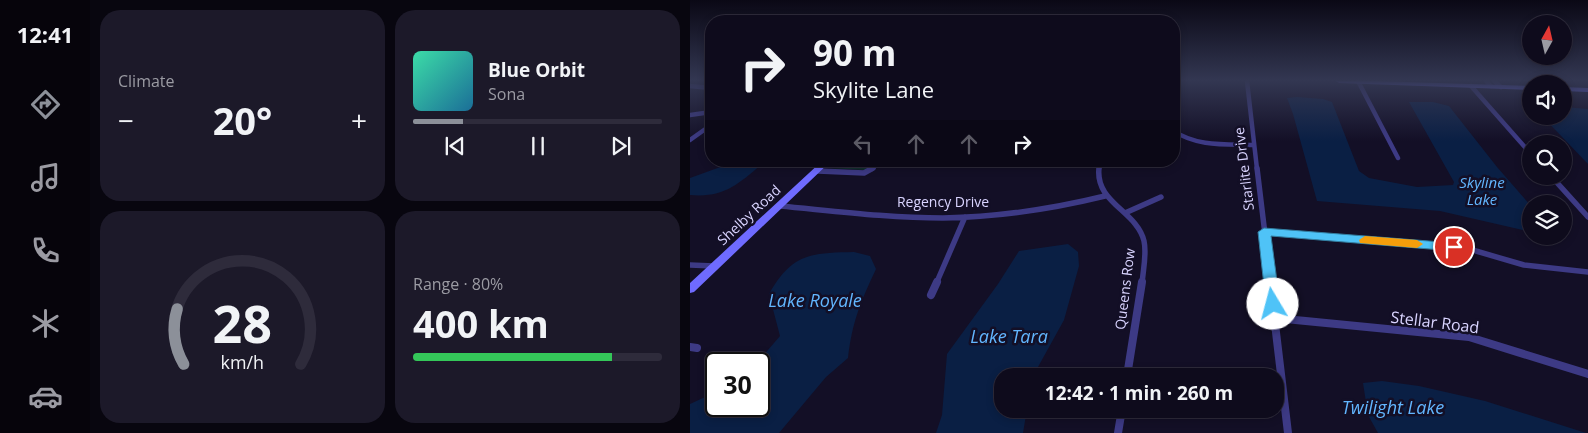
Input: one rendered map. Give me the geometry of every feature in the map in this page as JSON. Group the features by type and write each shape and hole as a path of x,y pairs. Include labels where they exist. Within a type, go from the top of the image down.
{"street":[{"name":"Starlite Drive","path":"1250,101 1288,433"},
{"path":"1368,101 1398,158"},
{"path":"1484,101 1522,144"},
{"path":"690,115 705,113"},
{"path":"690,140 705,129"},
{"path":"1180,135 1185,139 1197,141 1254,145"},
{"name":"Shelby Road","path":"690,289 821,167"},
{"path":"818,170 864,173 875,167"},
{"path":"1099,167 1097,175 1105,196"},
{"path":"1559,185 1588,218"},
{"name":"Queens Row","path":"1105,196 1125,214 1144,241 1145,252 1128,368"},
{"name":"Regency Drive","path":"780,206 924,217 965,217 1024,213 1067,206 1105,196"},
{"path":"1125,214 1161,197"},
{"path":"931,296 965,217"},
{"path":"1264,232 1454,247 1469,249 1524,265 1588,272"},
{"path":"690,264 714,266"},
{"name":"Stellar Road","path":"1275,318 1470,338 1588,374"},
{"path":"1118,433 1120,418"}],"green space":[{"path":"829,167 870,167 866,170"}],"water":[{"name":"Skyline Lake","path":"1288,101 1332,102 1359,171 1369,178 1417,187 1453,185 1454,182 1409,102 1433,102 1449,106 1522,196 1522,230 1440,211 1317,201"},
{"path":"1572,108 1588,109 1588,164 1572,147 1572,135 1560,135 1551,125 1572,125"},
{"path":"720,167 759,167 729,189 712,194 690,195 690,178"},
{"name":"Lake Tara","path":"1068,244 1078,252 1079,266 1064,320 1037,368 994,368 994,418 1026,418 1023,433 936,433 942,415 947,354 998,284 1019,251"},
{"name":"Lake Royale","path":"854,252 870,256 876,269 858,312 848,358 826,377 779,433 690,433 690,404 705,397 705,417 770,417 770,352 766,352 780,336 769,294 777,280 795,263 804,258 826,253"},
{"name":"Twilight Lake","path":"1382,381 1419,386 1485,401 1586,433 1378,433 1368,415 1363,383"}],"slow traffic":[{"path":"1365,240 1417,244"}],"route":[{"path":"1273,304 1264,232 1454,247"}]}
